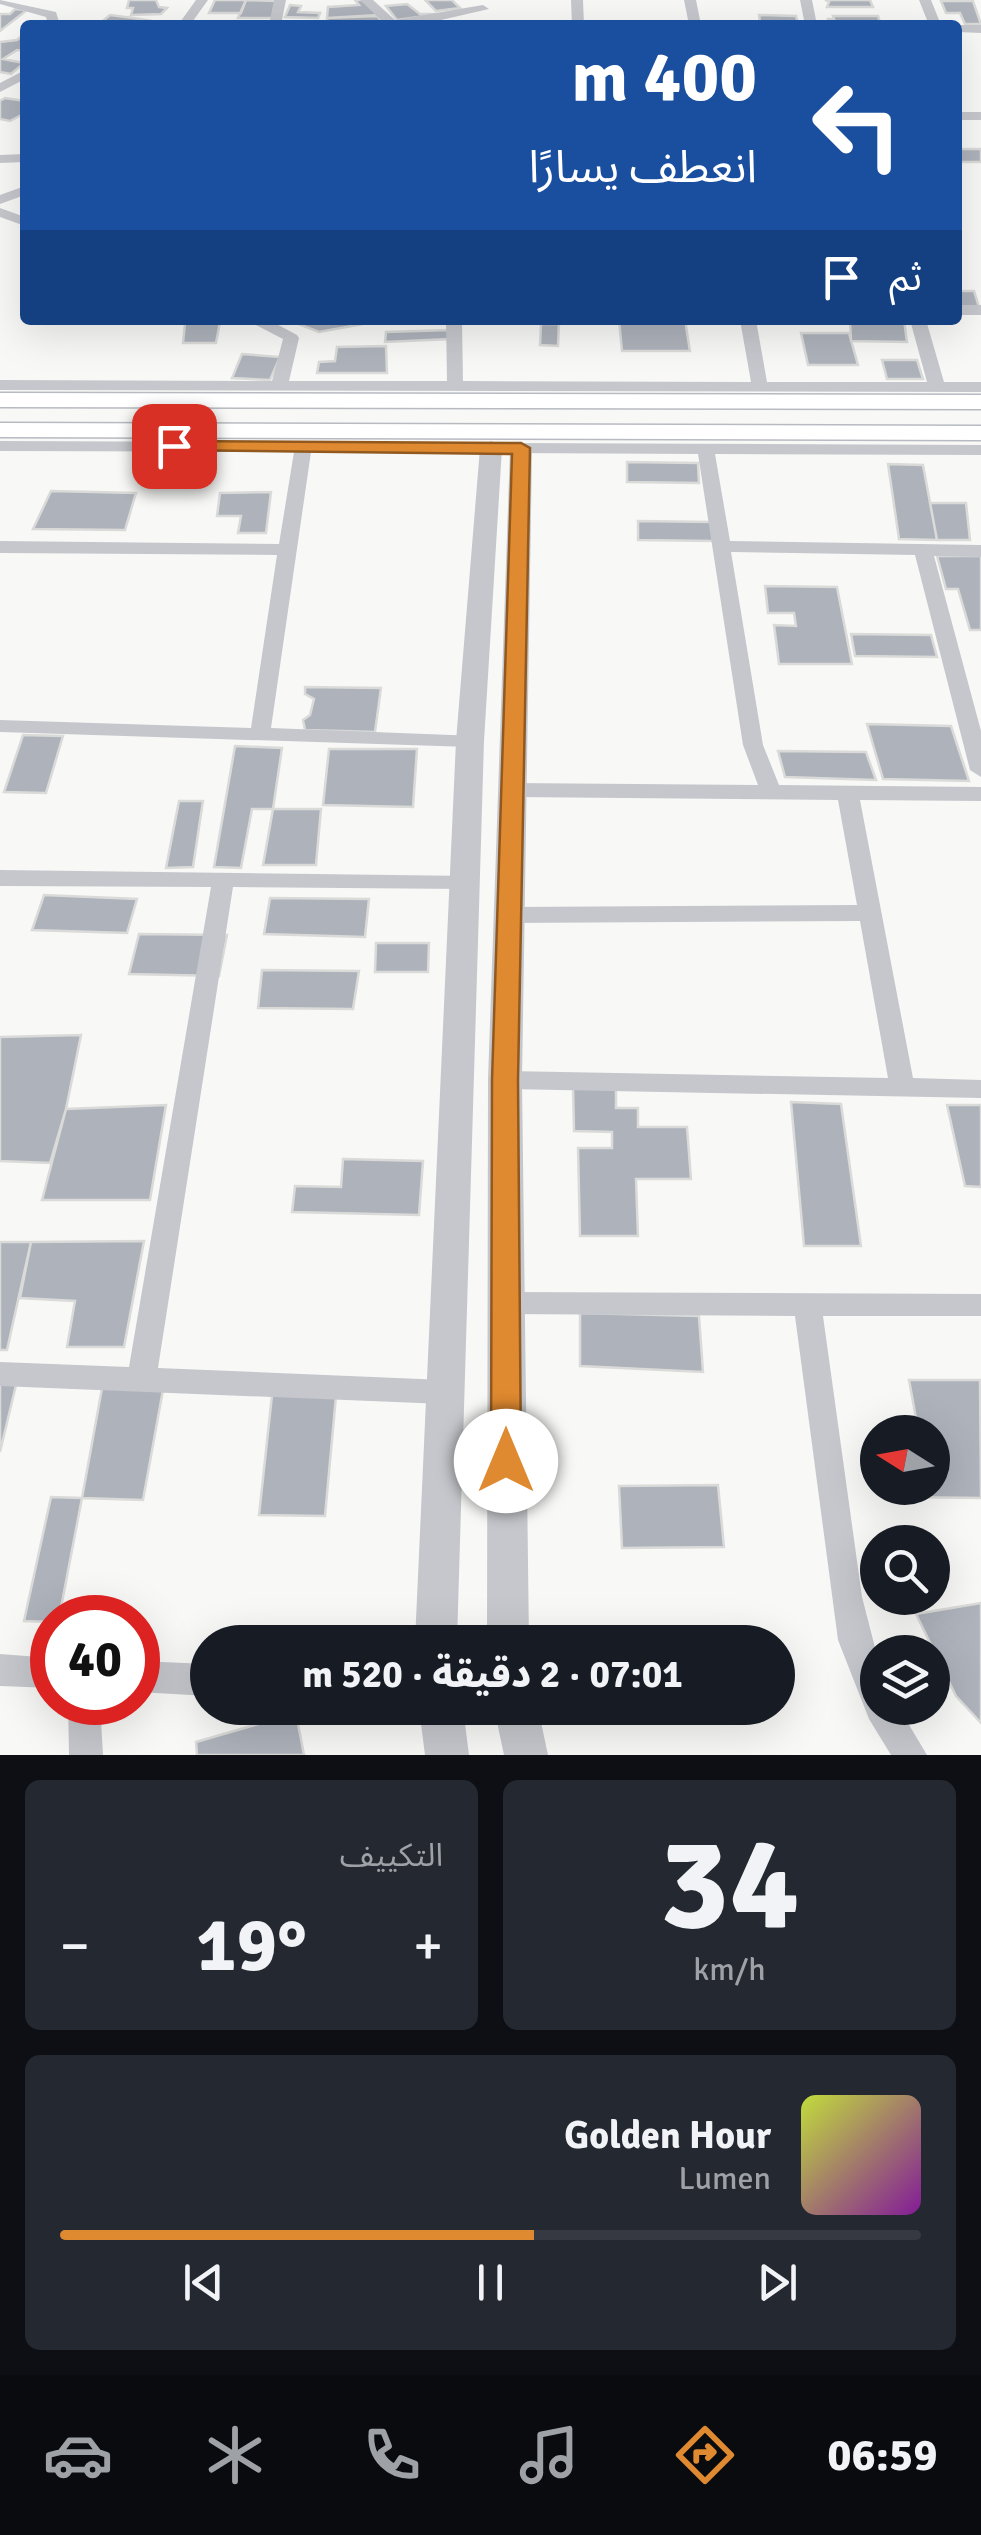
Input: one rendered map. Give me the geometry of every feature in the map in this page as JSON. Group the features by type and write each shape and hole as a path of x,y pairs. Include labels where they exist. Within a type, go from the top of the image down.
{"main road":[{"path":"0,400 184,394 860,395 981,402"},
{"path":"0,430 176,439 879,441 981,433"}],"street":[{"path":"0,0 52,15 53,20"},
{"path":"366,0 388,20"},
{"path":"422,20 483,9"},
{"path":"0,78 20,77"},
{"path":"0,88 20,77"},
{"path":"268,325 290,338 278,386"},
{"path":"454,325 455,387"},
{"path":"749,325 760,388"},
{"path":"919,325 937,386"},
{"path":"0,386 184,394 278,386 760,388 860,395 937,386 981,387"},
{"path":"0,446 176,439 304,447 706,450 879,441 981,450"},
{"path":"260,734 304,447"},
{"path":"437,1625 470,740 506,448"},
{"path":"506,448 512,790 505,1080 508,1625"},
{"path":"706,450 754,745 771,792"},
{"path":"719,546 981,551"},
{"path":"0,547 288,550"},
{"path":"923,550 981,770"},
{"path":"0,726 470,740"},
{"path":"512,790 981,794"},
{"path":"848,793 902,1087"},
{"path":"2,885 222,880 464,881"},
{"path":"142,1377 222,880"},
{"path":"508,915 870,912"},
{"path":"458,1016 506,1016"},
{"path":"505,1080 981,1089"},
{"path":"506,1303 981,1305"},
{"path":"806,1304 849,1612 860,1655"},
{"path":"0,1374 444,1392"},
{"path":"0,1670 30,1672"},
{"path":"160,1679 190,1679"},
{"path":"85,1725 86,1755"},
{"path":"443,1725 447,1755"},
{"path":"520,1725 526,1755"},
{"path":"892,1725 910,1755"}],"building":[{"path":"129,0 156,0 159,7 167,8 161,14 131,15 133,8 127,8"},
{"path":"215,0 246,0 241,13 209,13"},
{"path":"246,0 279,1 274,18 238,18"},
{"path":"355,0 363,0 379,15 327,18 328,7 359,5"},
{"path":"425,0 452,0 460,8 436,11"},
{"path":"825,0 870,0 873,7 827,7 829,2"},
{"path":"941,1 973,1 981,24 965,24 960,13 946,13"},
{"path":"407,4 420,14 439,14 397,20 386,6"},
{"path":"290,5 301,6 298,12 320,13 318,18 285,17"},
{"path":"15,9 27,10 0,31 0,14 10,14"},
{"path":"110,15 146,20 104,20"},
{"path":"759,15 796,16 797,20 760,20"},
{"path":"377,16 381,20 327,20"},
{"path":"833,16 878,16 879,20 828,19 834,19"},
{"path":"20,37 20,50 3,59 20,62 20,66 11,74 0,72 0,42"},
{"path":"20,100 20,116 10,121 0,119 0,101"},
{"path":"962,149 981,149 981,162 962,162"},
{"path":"962,291 974,291 979,307 962,307"},
{"path":"185,325 219,325 216,343 183,343"},
{"path":"301,325 358,325 319,332"},
{"path":"541,325 559,325 558,346 540,345"},
{"path":"619,325 686,325 690,351 622,351"},
{"path":"850,325 905,325 907,342 851,341"},
{"path":"450,330 450,339 385,342 386,332"},
{"path":"801,333 849,333 858,365 808,365"},
{"path":"386,346 387,373 317,373 319,362 335,361 337,347"},
{"path":"242,354 280,357 270,380 232,378"},
{"path":"882,360 917,360 923,379 887,379"},
{"path":"627,462 698,463 699,483 627,482"},
{"path":"888,464 923,465 937,540 899,539"},
{"path":"51,491 136,493 125,530 33,529"},
{"path":"271,492 266,533 238,533 241,516 217,516 220,493"},
{"path":"930,503 966,503 970,540 937,540"},
{"path":"638,521 712,522 714,541 638,540"},
{"path":"937,556 981,556 981,630 970,630 958,589 946,589"},
{"path":"765,586 837,587 852,664 779,664 774,625 796,626 794,613 768,613"},
{"path":"851,634 931,635 937,657 855,656"},
{"path":"305,687 381,688 375,732 305,730 303,720 310,715 314,699 305,694"},
{"path":"867,724 951,726 969,781 883,779"},
{"path":"23,735 63,736 46,793 4,792"},
{"path":"235,746 282,748 273,809 252,809 241,868 214,867"},
{"path":"329,749 417,749 413,807 323,805"},
{"path":"778,751 866,752 876,780 785,777"},
{"path":"179,801 203,801 193,867 166,868"},
{"path":"273,809 321,809 316,865 263,865"},
{"path":"44,895 137,899 127,933 32,930"},
{"path":"270,898 369,899 365,937 264,934"},
{"path":"139,934 227,935 219,976 129,974"},
{"path":"376,943 429,943 428,972 375,972"},
{"path":"262,970 359,971 353,1009 258,1008"},
{"path":"81,1035 50,1163 0,1161 0,1037"},
{"path":"573,1087 616,1088 616,1108 638,1108 638,1127 687,1127 691,1179 636,1179 638,1236 580,1236 578,1148 612,1148 612,1132 574,1131"},
{"path":"791,1102 841,1104 861,1246 804,1246"},
{"path":"166,1105 150,1200 42,1200 66,1109"},
{"path":"947,1105 981,1105 981,1187 965,1186"},
{"path":"343,1159 423,1161 419,1215 292,1212 295,1186 341,1187"},
{"path":"144,1241 124,1347 67,1347 75,1301 20,1298 31,1242"},
{"path":"0,1242 31,1242 7,1350 0,1350"},
{"path":"580,1313 699,1316 703,1372 580,1366"},
{"path":"909,1380 980,1380 981,1498 950,1498 950,1415 915,1415"},
{"path":"0,1384 16,1385 0,1452"},
{"path":"102,1388 163,1390 143,1500 82,1498"},
{"path":"272,1395 336,1396 325,1516 259,1515"},
{"path":"718,1485 724,1547 622,1548 619,1486"},
{"path":"51,1497 82,1498 63,1595 30,1595 30,1621 24,1621"},
{"path":"981,1603 981,1723 950,1684 950,1635 926,1635 916,1615 950,1615 950,1608"},
{"path":"255,1725 298,1725 304,1755 197,1755 196,1742"}],"route":[{"path":"174,446 521,448 505,1080 506,1461"}]}
